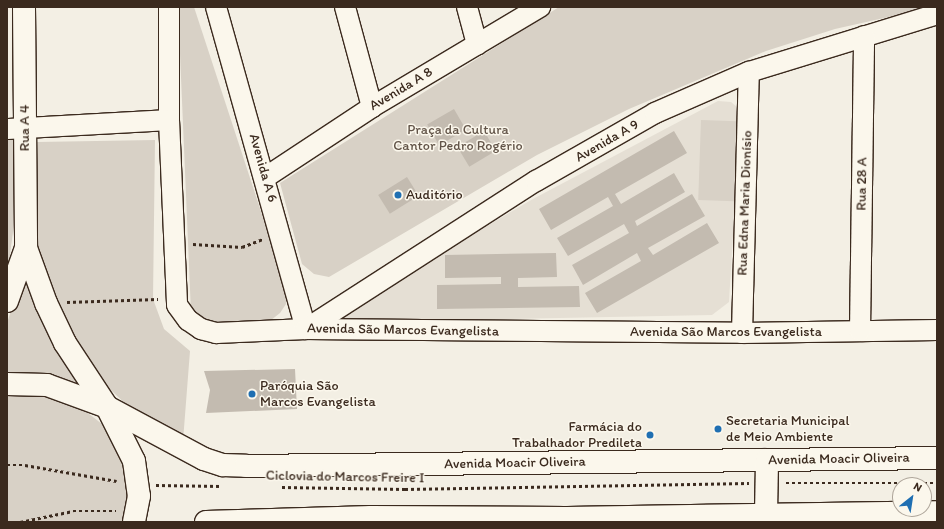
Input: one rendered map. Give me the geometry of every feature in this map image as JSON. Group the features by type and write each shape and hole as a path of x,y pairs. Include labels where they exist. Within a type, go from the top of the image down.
{"main road":[{"name":"Rua A 4","path":"24,7 16,129 26,248 46,303 65,343 107,407 129,446 137,484 135,518"},
{"name":"Rua A 4","path":"7,301 26,248"},
{"name":"Avenida Moacir Oliveira","path":"7,384 47,385 107,407 204,459 223,466 937,458"},
{"path":"766,514 767,460"},
{"path":"206,522 937,512"}],"street":[{"name":"Avenida São Marcos Evangelista","path":"170,7 169,120 177,305 188,320 201,329 216,333 306,329 742,334 937,330"},
{"name":"Avenida A 6","path":"216,7 266,177 306,329"},
{"path":"345,7 372,106"},
{"path":"467,7 477,45"},
{"name":"Avenida A 8","path":"266,177 372,106 540,7"},
{"name":"Avenida A 9","path":"306,329 536,181 655,113 749,72 937,14"},
{"name":"Rua 28 A","path":"860,331 864,36"},
{"name":"Rua Edna Maria Dionísio","path":"742,334 749,72"},
{"path":"16,129 169,120"}],"path":[{"path":"174,244 242,247 281,233"},
{"path":"46,303 177,298"},
{"path":"7,465 25,465 137,484 224,486"},
{"name":"Ciclovia do Marcos Freire I","path":"279,487 405,489 767,483 937,483"},
{"path":"20,522 73,511 104,509 135,518"}],"shaded area":[{"path":"718,101 731,102 737,107 735,201 729,302 712,315 348,322 344,318 344,314 444,251 533,199"}],"green space":[{"path":"178,7 194,7 287,291 286,304 280,313 266,324 242,325 202,321 191,313"},
{"name":"Praça da Cultura Cantor Pedro Rogério","path":"559,7 933,7 835,29 766,51 629,109 537,155 329,277 314,274 302,264 280,183"},
{"path":"701,120 737,121 734,201 698,200"},
{"path":"7,136 20,137 15,217 7,277"},
{"path":"155,140 153,299 164,329 190,351 183,441 133,411 93,373 62,327 37,255 37,142"},
{"path":"26,265 85,387 39,373 7,376 7,323"},
{"path":"7,392 43,392 75,403 102,424 121,453 129,486 124,522 7,522"}],"building":[{"path":"454,109 466,130 439,145 427,124"},
{"path":"484,131 496,151 469,167 457,147"},
{"path":"674,131 687,153 615,194 621,204 674,173 685,192 635,221 637,226 692,194 705,216 648,248 653,255 707,223 719,243 597,313 585,293 641,261 637,253 583,285 572,265 629,233 624,224 568,256 557,238 613,206 608,197 551,230 539,209"},
{"name":"Auditório","path":"407,177 419,196 390,214 378,195"},
{"path":"556,253 557,277 518,278 518,287 579,286 580,307 437,309 437,285 501,284 501,277 445,278 445,255"},
{"name":"Paróquia São Marcos Evangelista","path":"295,369 297,409 206,413 210,390 204,371"}],"place":[{"name":"Auditório","path":"398,195"},
{"name":"Paróquia São Marcos Evangelista","path":"252,394"},
{"name":"Secretaria Municipal de Meio Ambiente","path":"718,429"},
{"name":"Farmácia do Trabalhador Predileta","path":"650,435"}]}
